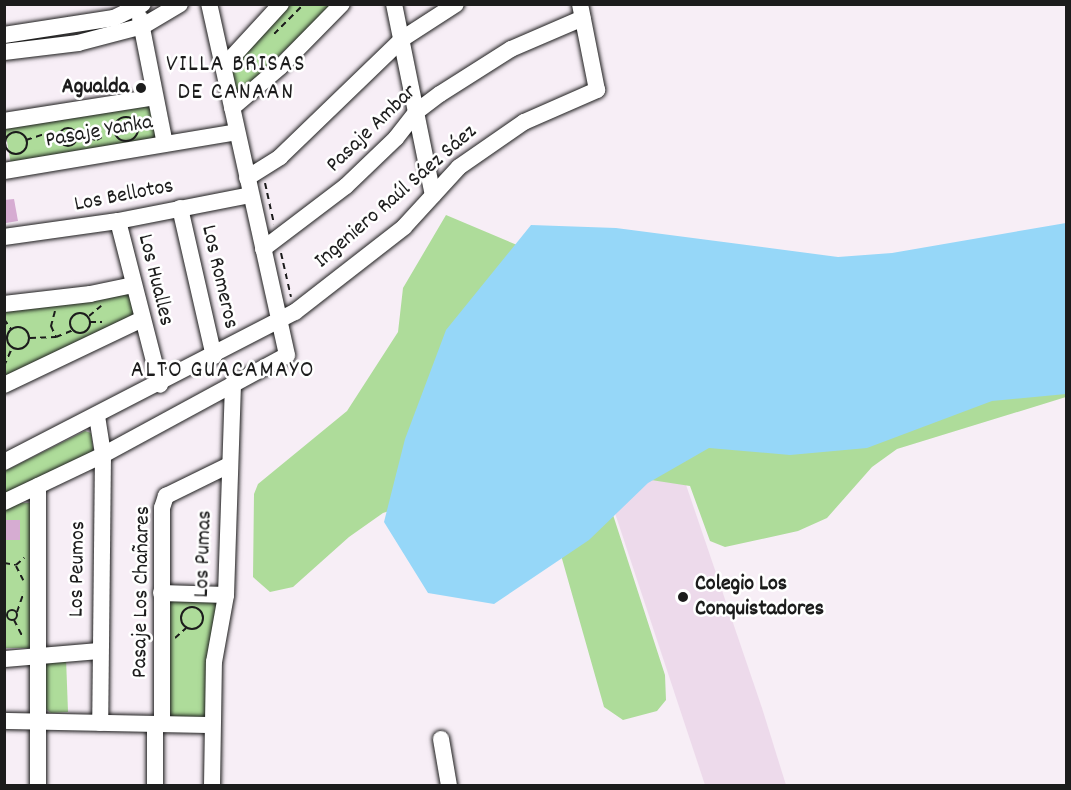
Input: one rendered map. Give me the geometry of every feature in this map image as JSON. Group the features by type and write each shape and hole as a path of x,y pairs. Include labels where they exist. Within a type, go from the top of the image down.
{"street":[{"path":"4,52 78,43 143,26 180,4"},
{"path":"4,502 103,455 287,355 263,249 253,181 237,132 209,4"},
{"path":"224,66 281,4"},
{"path":"232,108 280,67 342,4"},
{"path":"394,4 433,195"},
{"path":"253,181 345,97 402,39 456,4"},
{"path":"4,35 70,28 114,18 139,7 165,144"},
{"name":"Ingeniero Raúl Sáez Sáez","path":"4,462 160,385 295,312 404,227 459,167 524,122 597,90 581,11"},
{"name":"Pasaje Ambar","path":"263,249 278,240 346,186 396,138 416,112 486,64 581,11"},
{"path":"4,121 155,97"},
{"name":"Pasaje Yanka","path":"4,171 237,132"},
{"name":"Los Bellotos","path":"4,237 118,221 180,208 253,181"},
{"name":"Los Romeros","path":"180,208 214,356"},
{"name":"Los Hualles","path":"118,221 140,320 160,385"},
{"path":"4,303 63,298 133,285"},
{"path":"4,385 140,320"},
{"name":"Los Pumas","path":"212,786 214,662 226,595 233,383"},
{"name":"Los Peumos","path":"97,416 103,455 100,723"},
{"name":"Pasaje Los Chañares","path":"155,786 162,593 162,508 166,496 229,465"},
{"path":"38,486 38,786"},
{"path":"162,593 226,595"},
{"path":"4,659 100,651"},
{"path":"4,721 212,726"},
{"path":"441,739 449,786"}],"path":[{"path":"59,136 70,128 78,136 97,140 114,130 118,119 126,117 138,126 135,137 128,141 120,140 114,130"},
{"path":"19,132 26,140 24,150 18,153 8,150 5,144 12,133 19,132"},
{"path":"26,140 48,133 59,136 69,146 78,136"},
{"path":"253,181 278,240 295,312"},
{"path":"56,337 52,316 63,298"},
{"path":"30,338 56,337 73,330 86,331 90,325 87,315 73,316 73,330"},
{"path":"4,319 11,329"},
{"path":"11,329 22,327 30,338"},
{"path":"11,329 7,339 12,348"},
{"path":"12,348 23,349 30,338"},
{"path":"4,366 12,348"},
{"path":"16,565 38,546"},
{"path":"4,563 16,565"},
{"path":"16,565 23,580"},
{"path":"16,612 10,610 6,615 15,619 25,589"},
{"path":"172,641 186,628 200,626 203,616 200,609 189,607 182,611 181,622 186,628"}],"shaded area":[{"name":"Colegio Los Conquistadores","path":"682,473 786,785 705,785 606,486"}],"green space":[{"path":"290,5 332,5 241,92 234,90 229,72 232,65"},
{"path":"152,100 159,139 11,165 4,126"},
{"path":"446,215 529,250 855,317 1066,235 1066,397 897,449 872,467 827,518 798,531 725,547 710,541 690,486 638,478 603,484 665,675 666,700 657,711 623,720 604,707 553,527 410,504 383,513 349,537 293,587 270,592 253,577 254,494 258,484 347,411 398,332 403,288"},
{"path":"128,291 135,318 5,382 5,309"},
{"path":"85,431 91,433 94,454 5,497 5,471"},
{"path":"4,503 30,503 30,648 4,648"},
{"path":"169,597 217,600 208,713 202,719 168,717"},
{"path":"66,658 68,712 51,713 45,708 45,666 51,660"}],"water":[{"path":"1066,223 1066,394 992,401 867,448 790,455 709,448 648,483 589,540 494,604 428,593 384,522 405,439 446,330 531,225 616,228 838,257 892,253"}],"building":[{"path":"14,199 18,221 6,223 4,200"},
{"path":"5,520 20,520 20,540 5,540"}],"place":[{"name":"Agualda","path":"141,88"},
{"name":"Colegio Los Conquistadores","path":"683,597"}],"district":[{"name":"VILLA BRISAS DE CANAAN","path":"236,80"},
{"name":"ALTO GUACAMAYO","path":"223,372"}]}
